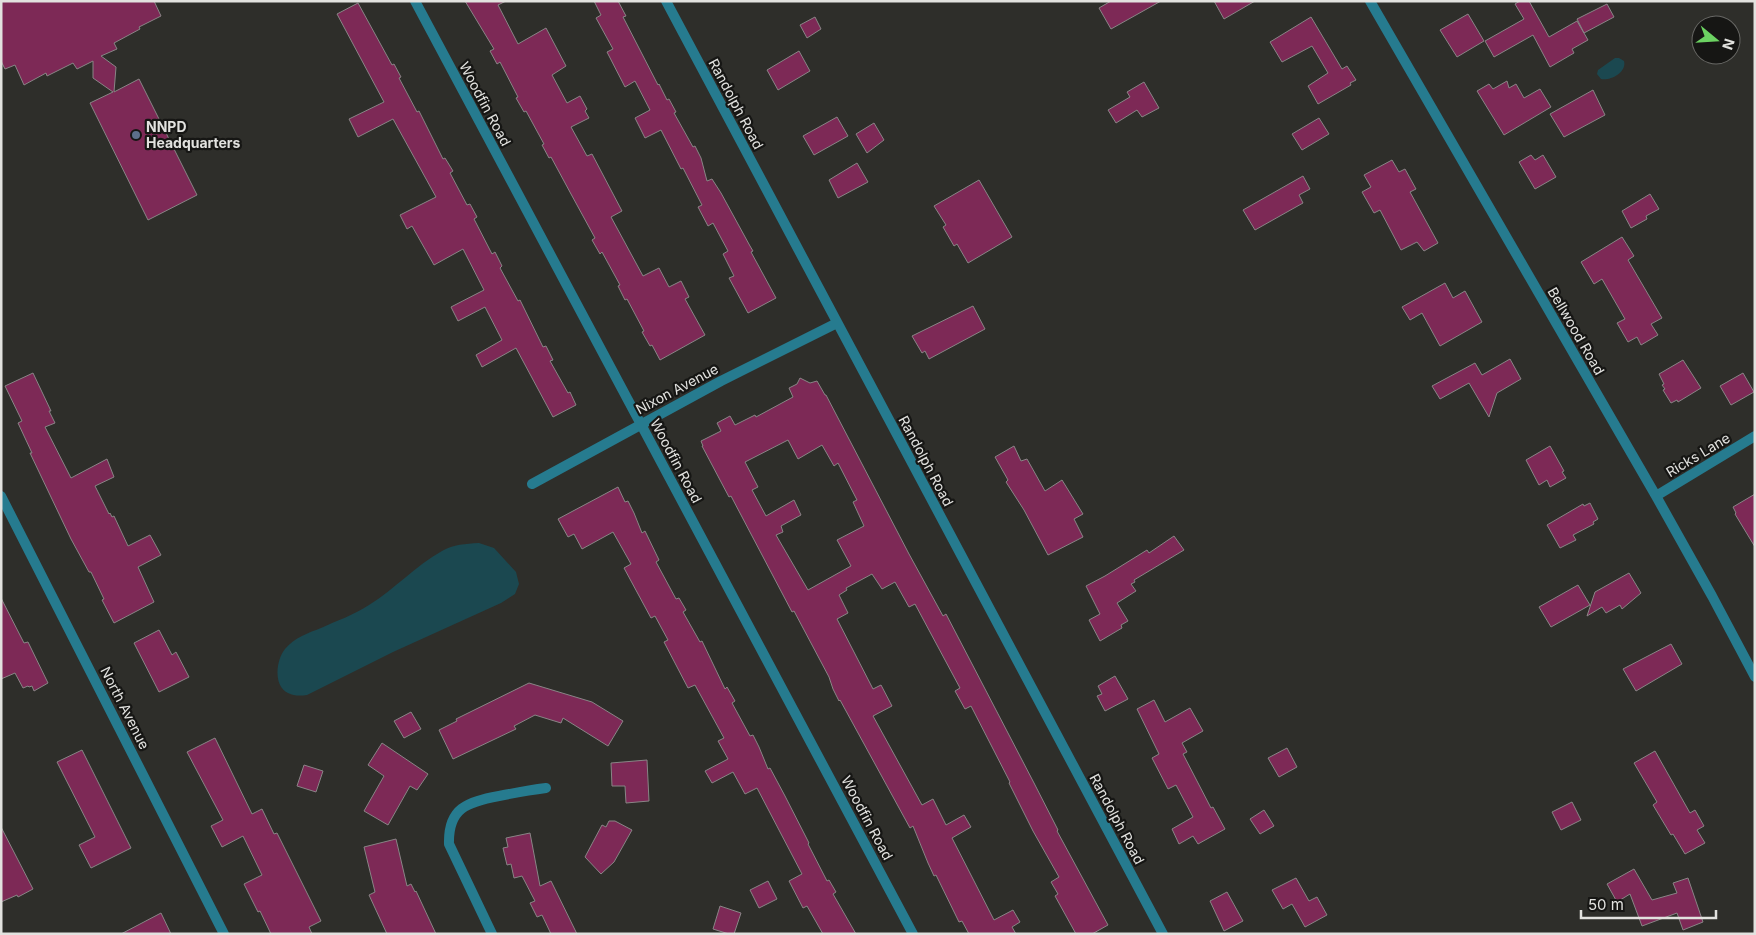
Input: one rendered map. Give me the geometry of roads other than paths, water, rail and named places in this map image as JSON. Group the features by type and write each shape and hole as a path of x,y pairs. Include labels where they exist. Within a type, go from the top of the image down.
{"street":[{"name":"Woodfin Road","path":"415,1 913,934"},
{"name":"Randolph Road","path":"666,1 1163,934"},
{"name":"Bellwood Road","path":"1370,1 1656,496 1755,677"},
{"name":"Nixon Avenue","path":"532,484 721,381 837,323"},
{"name":"Ricks Lane","path":"1656,496 1755,436"},
{"name":"North Avenue","path":"1,496 224,934"},
{"path":"492,934 449,844 449,831 452,819 462,807 473,801 546,788"}],"water":[{"path":"1615,58 1624,61 1621,72 1609,79 1601,79 1597,74 1598,70"},
{"path":"479,543 494,548 516,572 519,584 515,594 501,603 393,652 307,695 293,695 283,690 278,679 278,666 285,649 297,639 363,609 442,551 464,544"}],"place":[{"name":"NNPD Headquarters","path":"136,135"}]}
